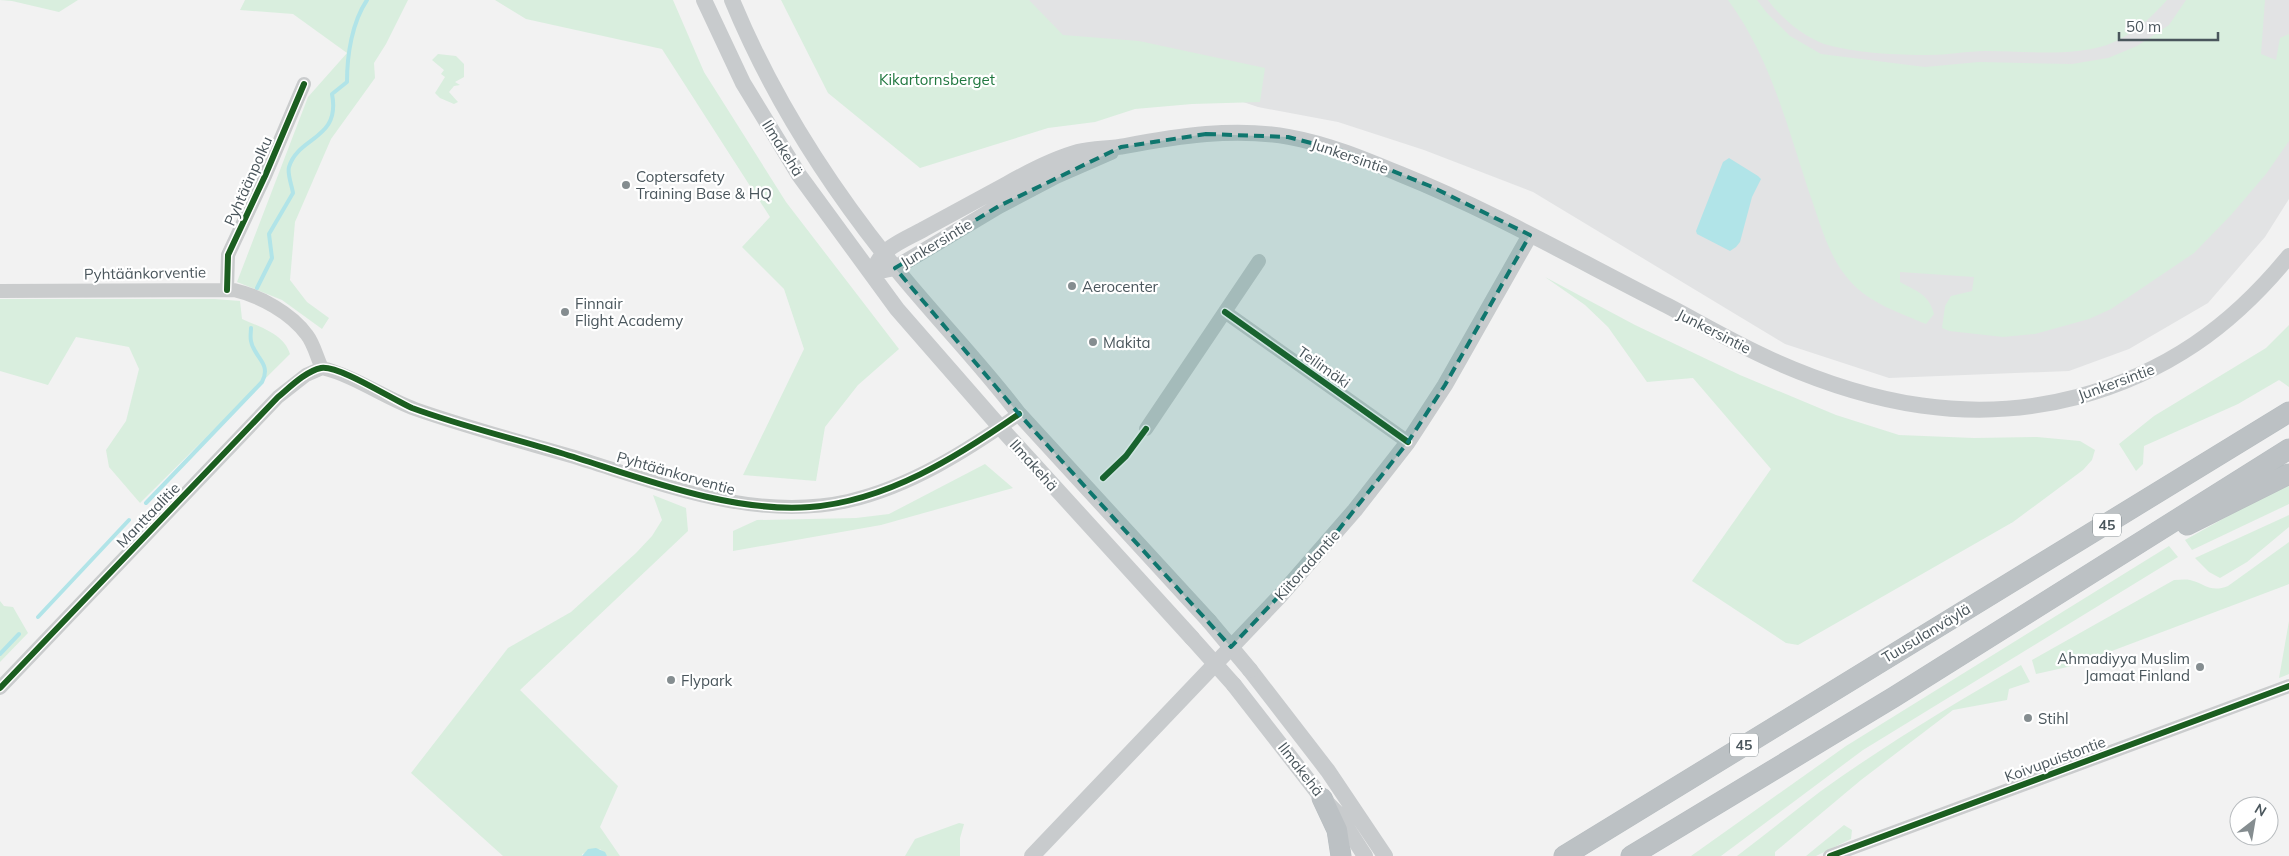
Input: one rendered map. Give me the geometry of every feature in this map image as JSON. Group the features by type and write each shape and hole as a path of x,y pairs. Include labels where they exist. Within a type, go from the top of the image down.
{"highway":[{"name":"Tuusulanväylä","path":"1564,856 2289,412"},
{"name":"45","path":"1631,856 1894,697 2289,449"},
{"path":"2091,572 2289,474"},
{"path":"1322,798 1337,830 1341,856"}],"main road":[{"name":"Ilmakehä","path":"704,0 743,83 800,175 897,309 1000,427 1234,685 1322,798 1338,814 1365,856"},
{"name":"Ilmakehä","path":"732,0 794,122 829,177 895,268 995,382 1019,414 1209,621 1250,670 1328,771 1384,856"},
{"name":"Junkersintie","path":"871,273 884,253 1042,165 1082,151 1206,134 1288,137 1354,155 1430,186 1530,235 1770,360 1825,382 1869,397 1918,406 1973,410 2020,408 2066,400 2108,388 2158,367 2199,342 2234,315 2265,286 2289,256"},
{"name":"Junkersintie","path":"871,273 895,268 999,206 1056,176 1121,147"},
{"name":"Kiitoradantie","path":"1032,856 1325,547 1408,442 1445,385 1530,235"}],"street":[{"name":"Pyhtäänpolku","path":"227,290 228,255 265,176 304,84"},
{"path":"1146,429 1259,261"},
{"name":"Pyhtäänkorventie","path":"0,291 227,290 245,293 260,300 291,320 308,336 322,368 341,372 400,403 453,421 740,504 809,507 848,501 893,486 943,463 1019,414"},
{"name":"Teilimäki","path":"1225,312 1408,442"},
{"name":"Manttaalitie","path":"0,688 278,397 306,375 322,368"},
{"name":"Koivupuistontie","path":"1830,856 2289,686"}],"highlighted area":[{"path":"1206,134 1288,137 1346,152 1430,186 1530,235 1445,385 1408,442 1325,547 1231,647 1019,414 895,268 999,206 1121,147"}],"shaded area":[{"path":"1001,0 2289,0 2289,199 2265,237 2208,303 2129,349 2069,371 1889,378 1785,344 1533,192 1424,150 1338,122 1258,107 1060,41"}],"green space":[{"path":"0,0 78,0 59,12"},
{"path":"245,0 408,0 386,44 374,63 375,78 331,139 295,222 290,280 307,302 329,318 322,329 282,300 237,282 308,97 347,53 293,14 240,10"},
{"path":"495,0 673,0 704,72 786,202 899,349 858,385 825,427 816,481 743,475 804,349 784,289 742,247 770,217 662,49 526,19"},
{"name":"Kikartornsberget","path":"781,0 1029,0 1063,35 1139,41 1265,68 1260,102 1192,104 1135,109 1095,122 1048,128 920,168 828,93"},
{"path":"1728,0 1757,0 1790,36 1821,54 1925,67 1979,62 2072,64 2108,58 2137,46 2169,25 2186,0 2265,0 2261,54 2276,60 2280,38 2289,34 2289,141 2266,174 2231,215 2194,253 2111,309 2089,319 2035,334 2003,337 1949,331 1942,328 1945,306 1951,296 1972,291 1974,277 1900,272 1900,282 1925,297 1932,307 1934,314 1926,324 1866,295 1842,272 1825,239 1785,117 1766,68 1743,22"},
{"path":"1768,0 2167,0 2154,14 2132,32 2107,45 2092,49 2062,52 1986,51 1929,55 1890,54 1824,44 1808,37 1793,26"},
{"path":"438,54 456,56 464,64 464,77 455,82 460,85 454,86 449,92 458,102 454,104 440,98 435,93 445,77 441,74 444,70 432,60"},
{"path":"1545,277 1635,325 1740,375 1836,415 1899,435 1974,438 2037,437 2080,441 2095,450 2092,460 2083,470 2013,522 1798,645 1786,643 1692,581 1771,469 1693,378 1647,382 1608,327 1585,305"},
{"path":"0,299 215,299 240,301 242,319 264,328 277,336 287,347 290,354 140,503 109,467 106,450 126,421 139,369 129,347 76,337 48,385 0,371"},
{"path":"2289,325 2289,387 2279,380 2238,404 2144,446 2143,464 2136,471 2119,444 2154,416 2266,348"},
{"path":"985,464 1013,488 881,525 733,551 733,531 757,520 856,518 889,514"},
{"path":"2289,482 2289,504 2192,550 2185,540"},
{"path":"653,495 686,508 688,531 520,690 618,786 600,827 620,856 607,856 600,849 582,854 582,856 503,856 411,773 508,648 571,612 652,536 662,520"},
{"path":"2289,515 2289,527 2247,562 2220,578 2209,572 2195,558"},
{"path":"2289,542 2289,584 2072,666 2036,674 2032,660 2174,580 2190,580 2212,588 2222,588 2228,586"},
{"path":"2169,546 2178,557 1863,750 1721,856 1691,856 1846,746"},
{"path":"0,601 4,606 13,607 28,633 0,662"},
{"path":"2289,621 2289,674 2279,678"},
{"path":"2021,665 2030,682 2009,689 2007,700 1953,710 1861,780 1775,852 1775,856 1737,856 1821,791 1870,757"},
{"path":"959,823 964,824 960,838 960,856 905,856 915,839"},
{"path":"1844,825 1852,830 1851,839 1816,856 1806,856"}],"water":[{"path":"1729,158 1761,179 1752,197 1740,242 1730,251 1697,234 1696,231 1723,162"},
{"path":"596,848 605,852 607,856 582,856 588,849"}],"waterway":[{"path":"257,288 272,258 269,234 293,193 289,167 294,157 325,129 330,120 333,109 332,94 347,82 351,39 367,0"},
{"path":"146,503 262,382 265,375 264,365 253,347 251,328"},
{"path":"38,617 129,520"},
{"path":"0,654 19,634"}],"cycle path":[{"path":"227,290 228,255 265,176 304,84"},
{"path":"1225,312 1408,442"},
{"path":"0,688 278,397 304,376 321,368 353,377 412,408 449,421 684,491 716,499 779,507 810,507 839,503 894,486 946,461 1019,414"},
{"path":"1103,478 1126,456 1146,429"},
{"path":"1830,856 2289,686"}],"place":[{"name":"Coptersafety Training Base & HQ","path":"626,185"},
{"name":"Aerocenter","path":"1072,286"},
{"name":"Finnair Flight Academy","path":"565,312"},
{"name":"Makita","path":"1093,342"},
{"name":"Ahmadiyya Muslim Jamaat Finland","path":"2200,667"},
{"name":"Flypark","path":"671,680"},
{"name":"Stihl","path":"2028,718"}]}
